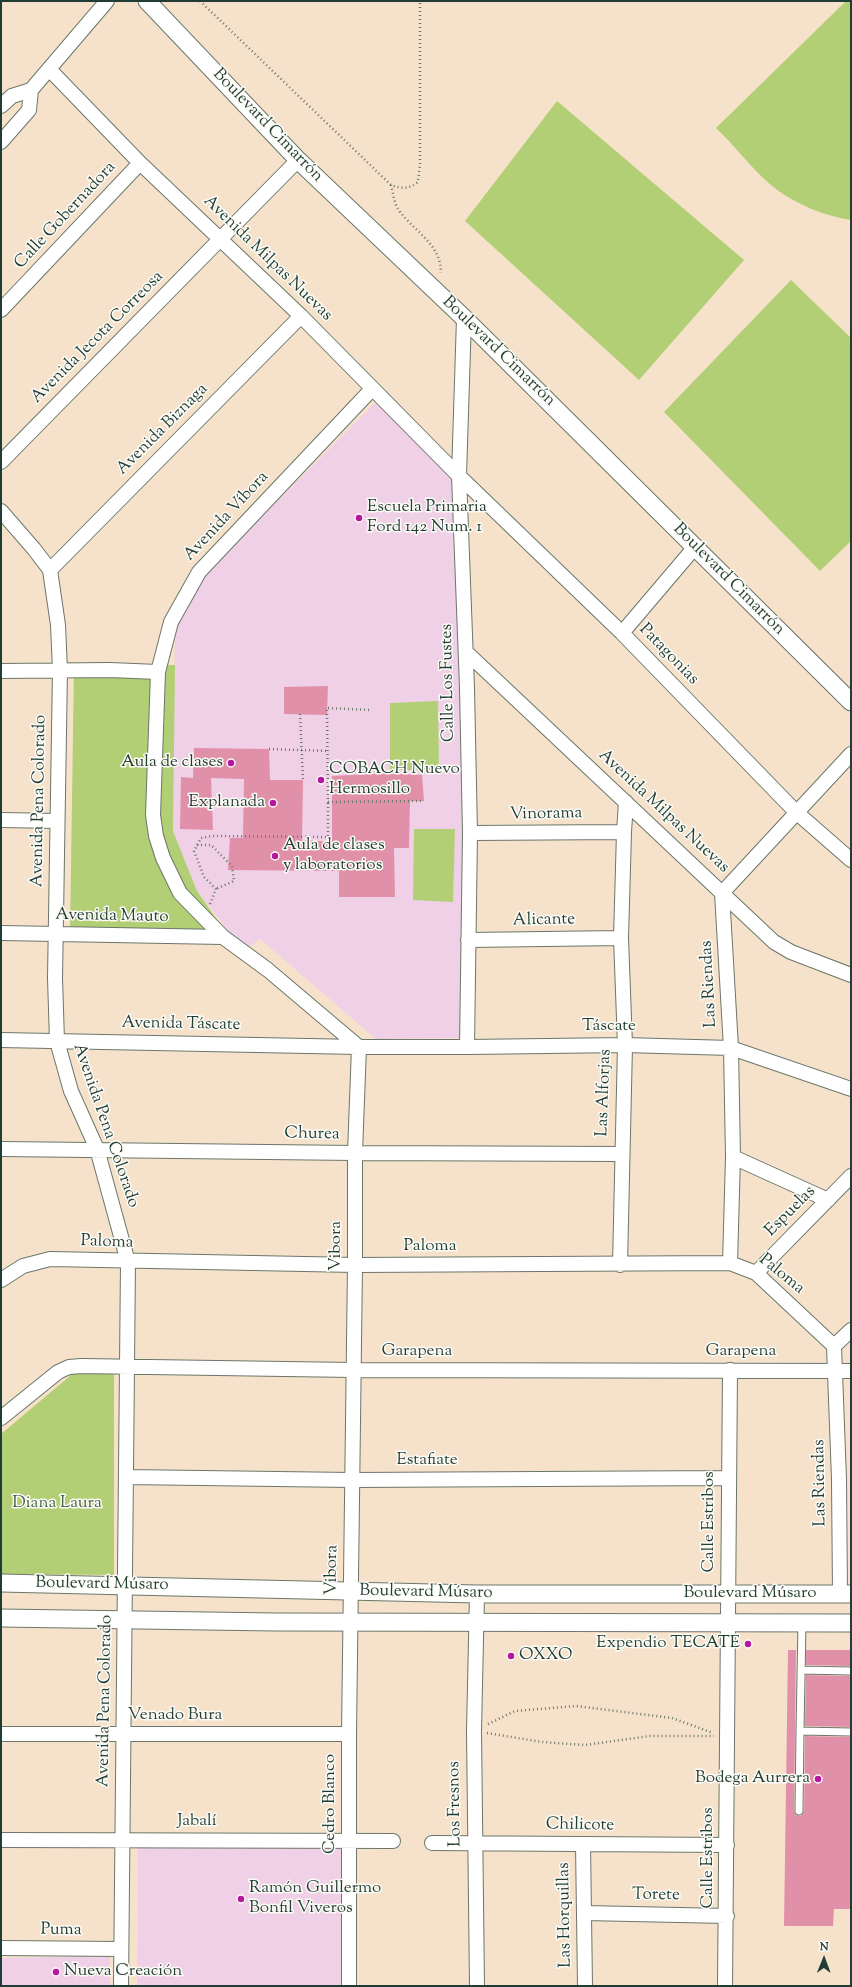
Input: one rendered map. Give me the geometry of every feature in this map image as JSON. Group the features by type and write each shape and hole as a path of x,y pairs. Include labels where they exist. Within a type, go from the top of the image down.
{"street":[{"path":"1,106 7,96 31,90 107,1"},
{"name":"Boulevard Cimarrón","path":"147,1 298,160 464,318 851,702"},
{"name":"Avenida Milpas Nuevas","path":"49,69 140,163 221,238 301,316 459,476"},
{"path":"1,142 30,110 31,90"},
{"path":"7,96 30,110"},
{"name":"Avenida Jecota Correosa","path":"1,462 298,160"},
{"name":"Calle Gobernadora","path":"1,310 140,163"},
{"name":"Avenida Biznaga","path":"50,570 301,316"},
{"name":"Calle Los Fustes","path":"464,318 459,476 466,652 470,833 467,1047"},
{"name":"Avenida Víbora","path":"223,936 180,893 163,858 156,836 153,815 158,672 170,622 199,572 372,389"},
{"name":"Patagonias","path":"459,476 622,633 796,812 851,860"},
{"name":"Avenida Pena Colorado","path":"1,511 50,570 58,625 60,670 55,934 57,1041 71,1091 97,1149 128,1262 126,1619 123,1734 121,1986"},
{"path":"622,633 695,547"},
{"name":"Avenida Milpas Nuevas","path":"466,652 774,942 791,952 851,975"},
{"path":"1,671 60,670 158,672"},
{"path":"722,893 851,754"},
{"name":"Las Alforjas","path":"620,1265 625,1045 622,938 626,802"},
{"path":"1,820 57,821"},
{"name":"Vinorama","path":"470,833 624,832"},
{"name":"Las Riendas","path":"722,893 732,1048 733,1157 730,1263"},
{"name":"Avenida Mauto","path":"1,933 223,936"},
{"path":"223,936 290,988 360,1047"},
{"name":"Alicante","path":"468,940 622,938"},
{"name":"Avenida Táscate","path":"1,1040 360,1047"},
{"name":"Táscate","path":"360,1047 625,1045 732,1048 851,1089"},
{"name":"Vibora","path":"351,1621 355,1153 360,1047"},
{"name":"Churea","path":"1,1149 622,1154"},
{"path":"733,1157 828,1200"},
{"name":"Espuelas","path":"756,1273 851,1176"},
{"name":"Paloma","path":"1,1280 23,1266 50,1259 128,1262 355,1265 620,1265 730,1263 756,1273 834,1346"},
{"path":"834,1346 851,1330"},
{"name":"Las Riendas","path":"834,1346 845,1479 846,1594"},
{"name":"Garapena","path":"1,1418 58,1372 69,1367 353,1370 851,1371"},
{"name":"Calle Estribos","path":"725,1986 727,1916 727,1623 730,1370"},
{"name":"Estafiate","path":"126,1477 352,1480 728,1478"},
{"name":"Boulevard Músaro","path":"1,1583 477,1594 846,1594"},
{"name":"Los Fresnos","path":"477,1594 474,1731 477,1986"},
{"name":"Boulevard Músaro","path":"1,1618 275,1622 851,1623"},
{"name":"Cedro Blanco","path":"349,1986 349,1734 351,1621"},
{"name":"Venado Bura","path":"1,1734 349,1734"},
{"name":"Jabalí","path":"1,1840 393,1841"},
{"name":"Chilicote","path":"432,1843 727,1846"},
{"name":"Las Horquillas","path":"583,1844 585,1986"},
{"name":"Torete","path":"584,1913 727,1916"},
{"name":"Puma","path":"1,1948 121,1949"}],"lane":[{"path":"799,1811 802,1623"},
{"path":"801,1670 851,1671"},
{"path":"800,1731 851,1732"}],"path":[{"path":"200,1 391,185 400,189 412,187 418,182 420,164 420,1"},
{"path":"391,185 397,208 430,242 441,265 441,296"},
{"path":"216,890 204,877 194,851 201,838 212,836 328,837 328,708 369,710"},
{"path":"300,714 303,780"},
{"path":"269,749 329,752"},
{"path":"328,802 424,801"},
{"path":"197,845 211,845 232,866 234,881 216,890 205,918"},
{"path":"474,1731 515,1711 576,1706 672,1718 727,1737"},
{"path":"474,1731 542,1742 585,1745 650,1736 701,1735 727,1737"}],"shaded area":[{"path":"387,391 454,462 465,671 467,1038 376,1039 260,939 244,951 197,891 173,831 175,622 204,575"},
{"name":"Ramón Guillermo Bonfil Viveros","path":"138,1841 344,1843 343,1986 137,1986"},
{"name":"Nueva Creación","path":"110,1956 110,1986 1,1986 1,1958"}],"green space":[{"path":"846,1 851,1 851,220 839,218 814,210 780,192 761,176 716,128"},
{"path":"557,101 744,260 639,380 465,221"},
{"path":"791,280 851,338 851,541 820,571 664,412"},
{"path":"175,665 173,831 197,891 230,938 70,931 74,666"},
{"path":"438,701 439,770 390,770 390,703"},
{"path":"414,829 455,829 453,902 413,900"},
{"name":"Diana Laura","path":"77,1370 114,1370 114,1575 1,1574 1,1434"}],"building":[{"path":"328,686 327,715 284,714 284,687"},
{"path":"194,748 269,749 270,780 303,780 302,840 332,842 332,776 387,773 422,775 424,801 410,801 409,848 394,848 395,897 339,897 339,871 228,870 230,838 243,838 244,779 211,778 213,830 180,829 181,777 193,778"},
{"name":"Bodega Aurrera","path":"788,1650 796,1650 794,1811 796,1815 801,1816 804,1811 805,1736 851,1737 851,1909 834,1909 833,1926 784,1926"},
{"path":"806,1650 851,1650 851,1666 806,1665"},
{"path":"806,1675 851,1676 851,1727 805,1726"}],"place":[{"name":"Escuela Primaria Ford 142 Num. 1","path":"359,518"},
{"name":"Aula de clases","path":"231,763"},
{"name":"COBACH Nuevo Hermosillo","path":"321,780"},
{"name":"Explanada","path":"273,803"},
{"name":"Aula de clases y laboratorios","path":"275,856"},
{"name":"Expendio TECATE","path":"748,1644"},
{"name":"OXXO","path":"511,1656"},
{"name":"Bodega Aurrera","path":"818,1779"},
{"name":"Ramón Guillermo Bonfil Viveros","path":"241,1899"},
{"name":"Nueva Creación","path":"56,1972"}]}
